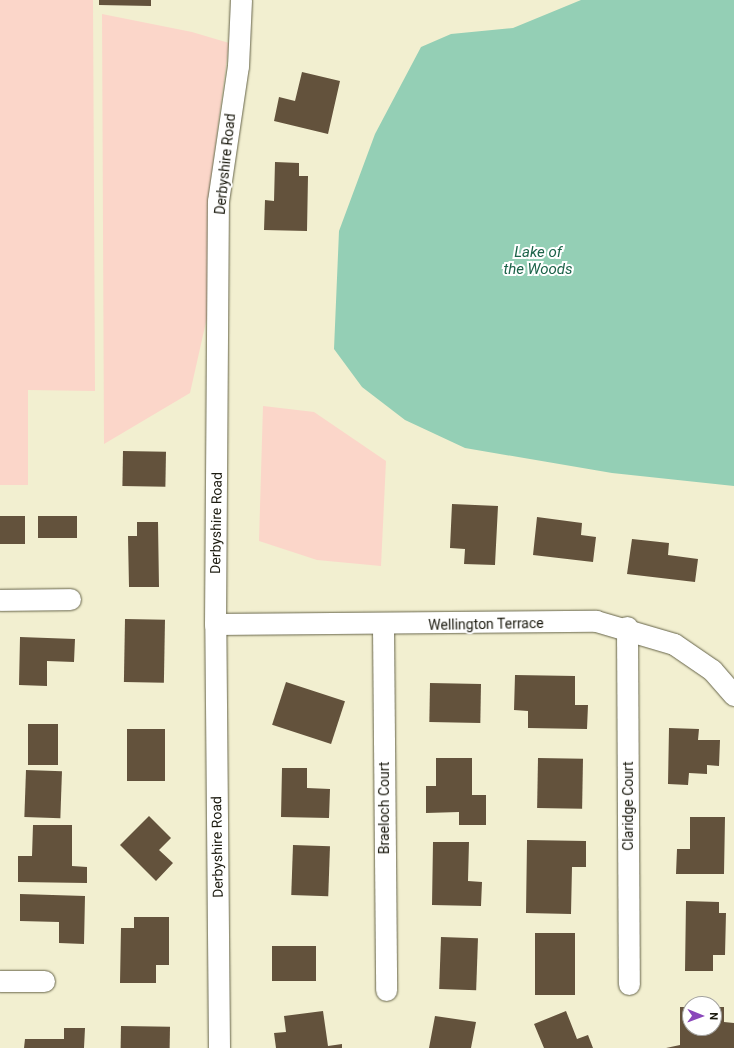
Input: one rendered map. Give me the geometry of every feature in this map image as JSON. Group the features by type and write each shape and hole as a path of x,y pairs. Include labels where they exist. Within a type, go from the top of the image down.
{"street":[{"name":"Derbyshire Road","path":"219,1048 215,624 218,201 238,66 241,0"},
{"path":"0,600 70,599"},
{"name":"Wellington Terrace","path":"215,624 383,626 596,621 627,628 674,644 712,670 734,695"},
{"name":"Braeloch Court","path":"383,626 386,990"},
{"name":"Claridge Court","path":"627,628 629,984"},
{"path":"0,981 44,981"}],"shaded area":[{"path":"0,0 93,0 95,391 28,390 28,485 0,485"},
{"path":"102,14 192,32 229,43 208,201 208,313 190,393 104,444"},
{"path":"263,406 314,412 386,461 381,566 317,560 259,541"}],"water":[{"name":"Lake of the Woods","path":"581,0 734,0 734,486 612,473 465,448 405,420 362,387 334,349 339,231 375,134 421,47 451,34 513,28"}],"building":[{"path":"99,0 151,0 151,6 99,5"},
{"path":"302,72 340,81 328,134 274,121 279,97 295,101"},
{"path":"275,162 299,163 299,176 308,176 307,231 264,230 265,200 274,201"},
{"path":"123,451 166,452 165,487 122,486"},
{"path":"452,504 498,506 495,565 464,564 465,549 450,548"},
{"path":"0,516 25,516 25,544 0,544"},
{"path":"38,516 77,516 77,538 38,538"},
{"path":"537,517 582,523 581,535 596,537 593,562 533,555"},
{"path":"137,522 158,522 159,587 129,587 128,536 137,536"},
{"path":"632,539 669,543 668,555 698,559 695,582 627,574"},
{"path":"125,619 165,620 164,683 124,682"},
{"path":"20,637 75,639 74,662 47,661 47,686 19,685"},
{"path":"515,675 575,676 575,705 588,705 587,729 528,728 528,711 514,710"},
{"path":"286,682 345,701 331,744 272,725"},
{"path":"430,683 481,684 480,723 429,722"},
{"path":"28,724 58,724 58,765 28,765"},
{"path":"669,728 699,729 698,740 720,740 719,766 707,765 707,774 689,773 688,785 668,784"},
{"path":"127,729 165,729 165,781 127,781"},
{"path":"436,758 472,758 472,795 486,795 486,825 459,825 459,812 426,813 426,786 436,786"},
{"path":"538,758 583,759 582,809 537,808"},
{"path":"282,768 307,768 307,788 330,789 329,818 281,817"},
{"path":"26,770 62,771 60,818 24,817"},
{"path":"149,816 171,838 159,850 173,863 156,881 120,845"},
{"path":"690,817 725,817 724,874 676,874 677,849 690,849"},
{"path":"33,825 72,825 72,866 87,867 87,883 18,882 18,856 32,856"},
{"path":"527,840 586,841 586,867 572,867 571,914 526,913"},
{"path":"433,842 469,842 468,881 482,882 481,906 432,905"},
{"path":"293,845 330,846 328,896 291,895"},
{"path":"20,894 85,896 84,944 59,943 59,922 20,921"},
{"path":"686,901 719,902 719,913 726,913 725,955 713,955 713,971 685,971"},
{"path":"134,917 169,917 169,965 156,965 156,983 120,983 121,928 134,928"},
{"path":"535,933 575,933 575,995 535,995"},
{"path":"441,937 478,938 476,990 439,989"},
{"path":"272,946 316,946 316,981 272,981"},
{"path":"680,1007 682,1007 682,1036 722,1036 722,1007 724,1007 724,1022 734,1023 734,1048 666,1048 680,1045"},
{"path":"323,1011 328,1046 342,1044 342,1048 276,1048 274,1033 286,1032 284,1016"},
{"path":"566,1011 577,1039 588,1035 593,1048 544,1048 534,1024"},
{"path":"435,1016 476,1022 471,1048 429,1048"},
{"path":"121,1026 170,1027 170,1048 121,1048"},
{"path":"64,1028 85,1028 84,1048 24,1048 25,1039 64,1039"}]}
